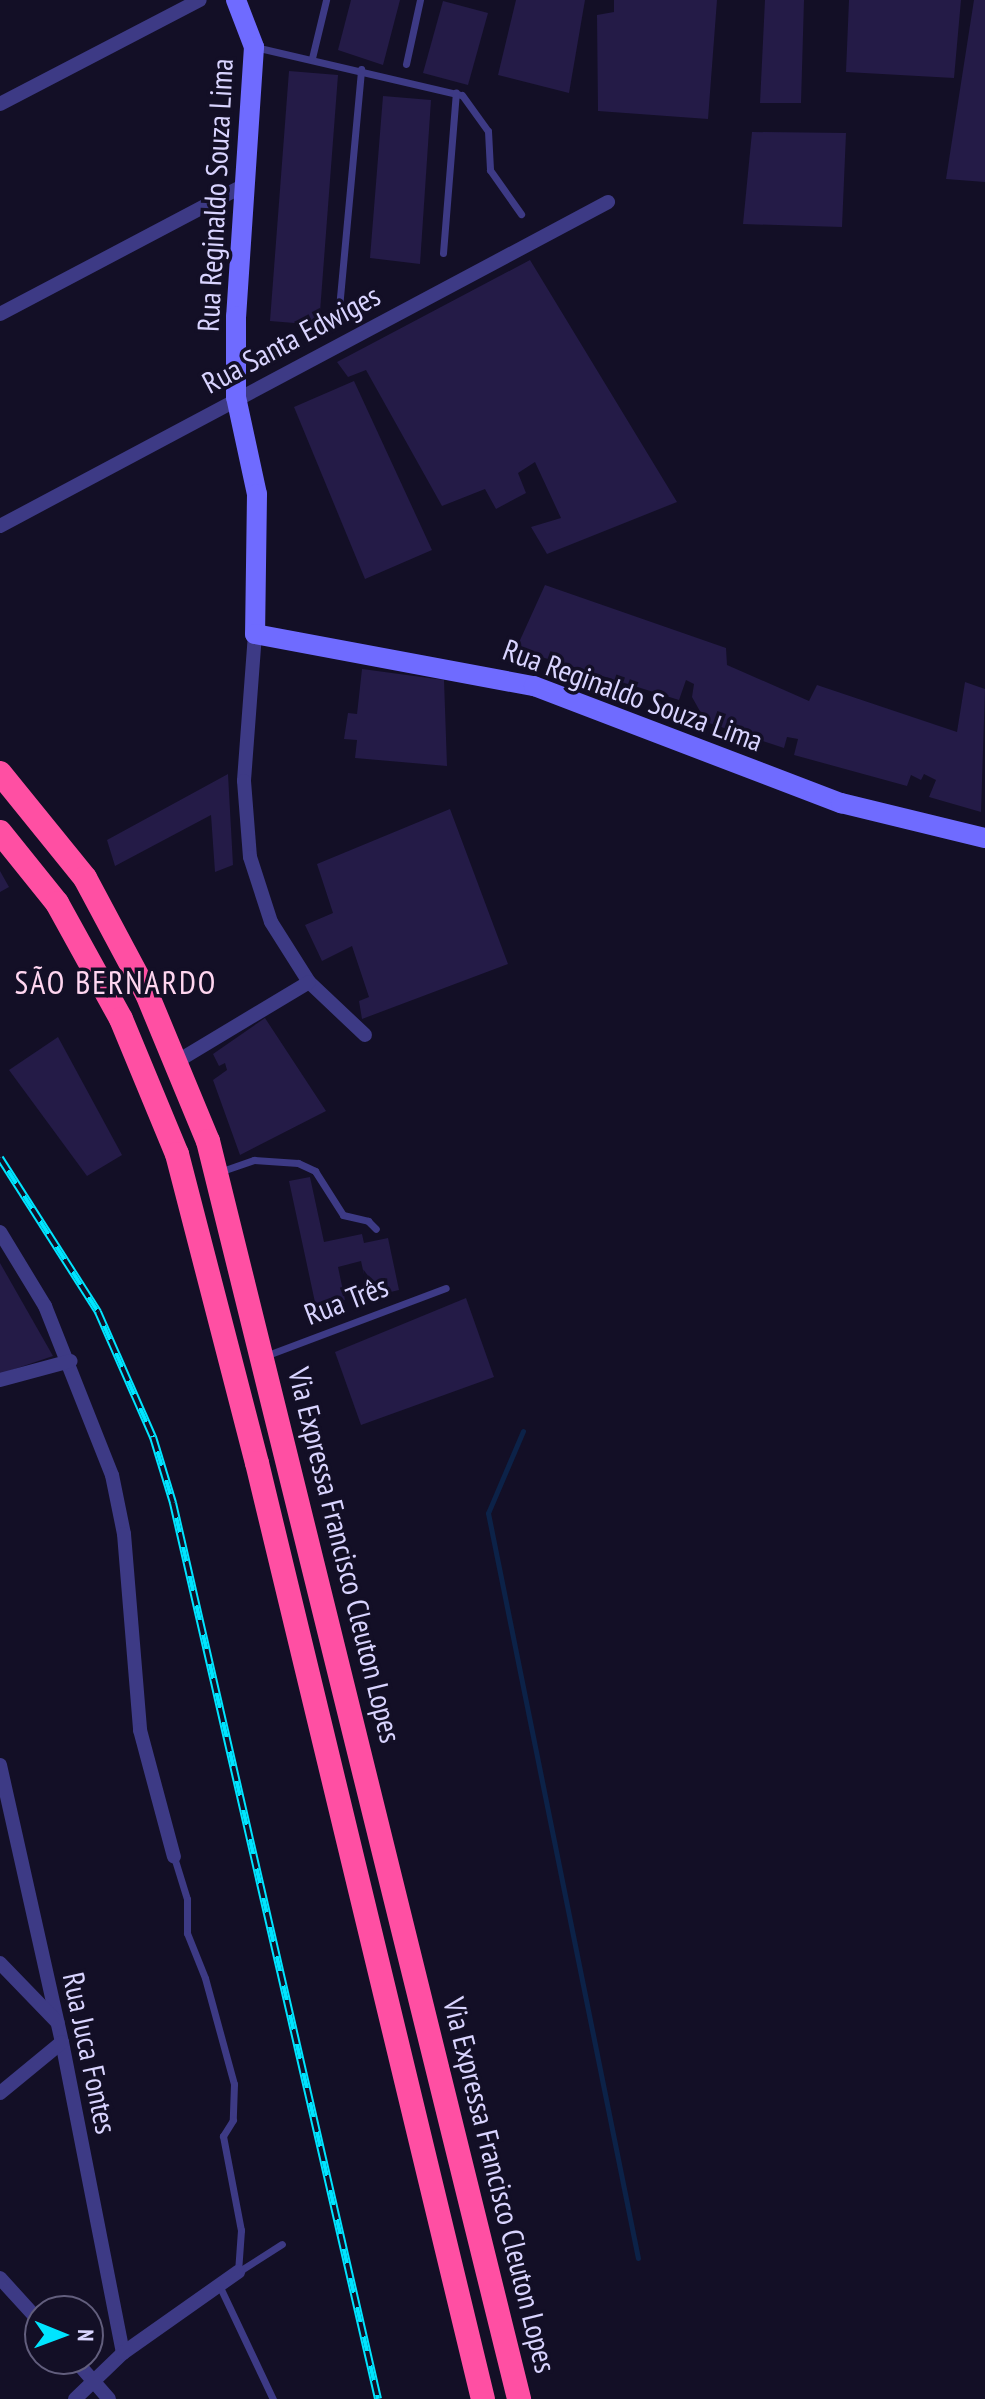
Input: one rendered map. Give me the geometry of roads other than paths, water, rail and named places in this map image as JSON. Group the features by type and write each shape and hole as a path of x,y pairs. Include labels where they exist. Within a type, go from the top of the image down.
{"highway":[{"name":"Via Expressa Francisco Cleuton Lopes","path":"0,773 85,878 147,994 176,1062 216,1173 519,2399"},
{"path":"0,832 57,903 121,1019 177,1154 261,1478 483,2399"}],"street":[{"path":"0,104 200,0"},
{"name":"Rua Reginaldo Souza Lima","path":"236,0 254,47 236,316 236,397 257,494 255,634 244,781 250,857 271,922 309,982 365,1035"},
{"path":"0,314 245,185"},
{"name":"Rua Santa Edwiges","path":"0,526 236,397 608,202"},
{"name":"Rua Reginaldo Souza Lima","path":"255,634 534,686 841,803 985,838"},
{"path":"176,1062 309,982"},
{"path":"0,1232 45,1306 71,1361 112,1475 124,1534 140,1730 174,1857"},
{"path":"0,1380 71,1361"},
{"name":"Rua Juca Fontes","path":"0,1765 62,2042 123,2353"},
{"path":"0,1963 58,2023"},
{"path":"0,2093 62,2042"},
{"path":"75,2399 123,2353 238,2272"},
{"path":"0,2278 24,2304"},
{"path":"89,2375 109,2399"}],"lane":[{"path":"312,58 326,0"},
{"path":"406,64 420,0"},
{"path":"254,47 456,93 488,131 490,170 521,214"},
{"path":"339,308 361,69"},
{"path":"443,253 456,93"},
{"path":"216,1173 254,1160 298,1163 315,1171 343,1215 368,1221 376,1229"},
{"name":"Rua Três","path":"263,1357 446,1288"},
{"path":"174,1857 187,1899 187,1933 205,1978 234,2084 233,2120 223,2136 241,2230 238,2272"},
{"path":"238,2272 282,2244"},
{"path":"219,2285 273,2399"}],"waterway":[{"path":"523,1431 488,1513 638,2258"}],"railway":[{"path":"0,1158 98,1312 153,1437 173,1503 378,2399"}],"district":[{"name":"SÃO BERNARDO","path":"116,982"}]}
